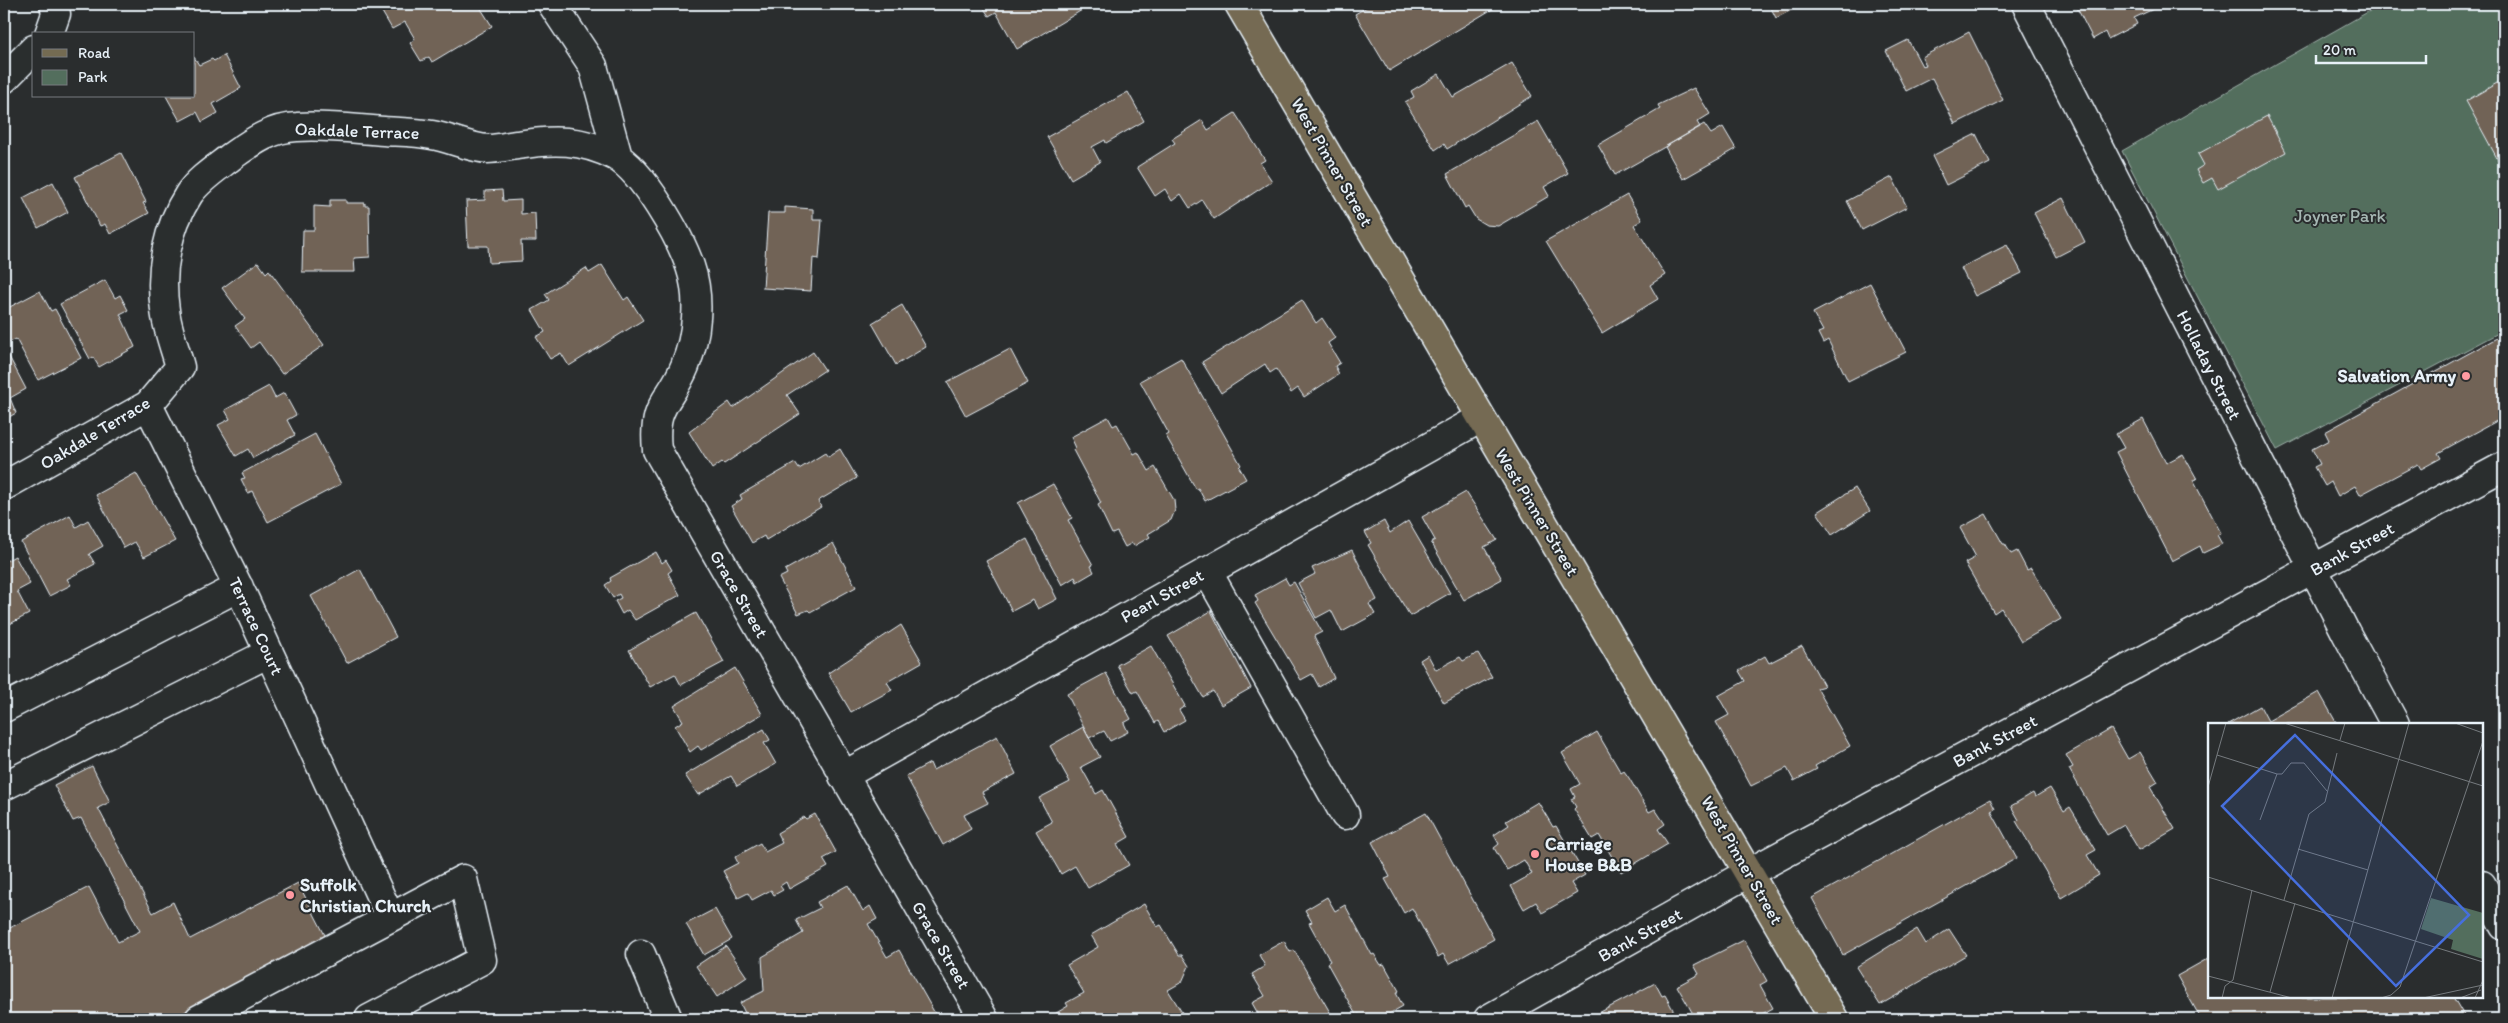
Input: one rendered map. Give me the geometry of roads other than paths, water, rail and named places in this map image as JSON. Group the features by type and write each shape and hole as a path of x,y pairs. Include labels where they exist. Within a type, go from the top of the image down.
{"main road":[{"name":"West Pinner Street","path":"1239,4 1750,872 1834,1019"}],"street":[{"path":"50,32 56,14 54,4"},
{"path":"552,4 592,66 618,158"},
{"name":"Holladay Street","path":"2026,4 2314,570 2394,723"},
{"path":"4,79 32,51"},
{"name":"Oakdale Terrace","path":"4,486 148,405 180,366 165,312 163,285 164,256 174,226 189,194 214,170 262,135 294,127 332,127 431,134 488,149 547,140 571,140 590,144 618,158"},
{"name":"Grace Street","path":"618,158 641,178 684,250 692,270 697,305 693,341 684,368 661,406 655,428 658,450 843,776 984,1019"},
{"name":"Terrace Court","path":"148,405 239,587 390,917"},
{"name":"Pearl Street","path":"843,776 1481,418"},
{"name":"Bank Street","path":"1488,1019 1750,872 2504,466"},
{"path":"1206,571 1345,814"},
{"path":"4,708 239,587"},
{"path":"4,786 269,653"},
{"path":"199,1019 463,879 482,960 369,1019"},
{"path":"2483,887 2504,926"},
{"path":"640,954 668,1019"}],"place":[{"name":"Salvation Army","path":"2466,376"},
{"name":"Carriage House B&B","path":"1535,854"},
{"name":"Suffolk Christian Church","path":"290,895"}],"park label":[{"name":"Joyner Park","path":"2340,216"}]}
